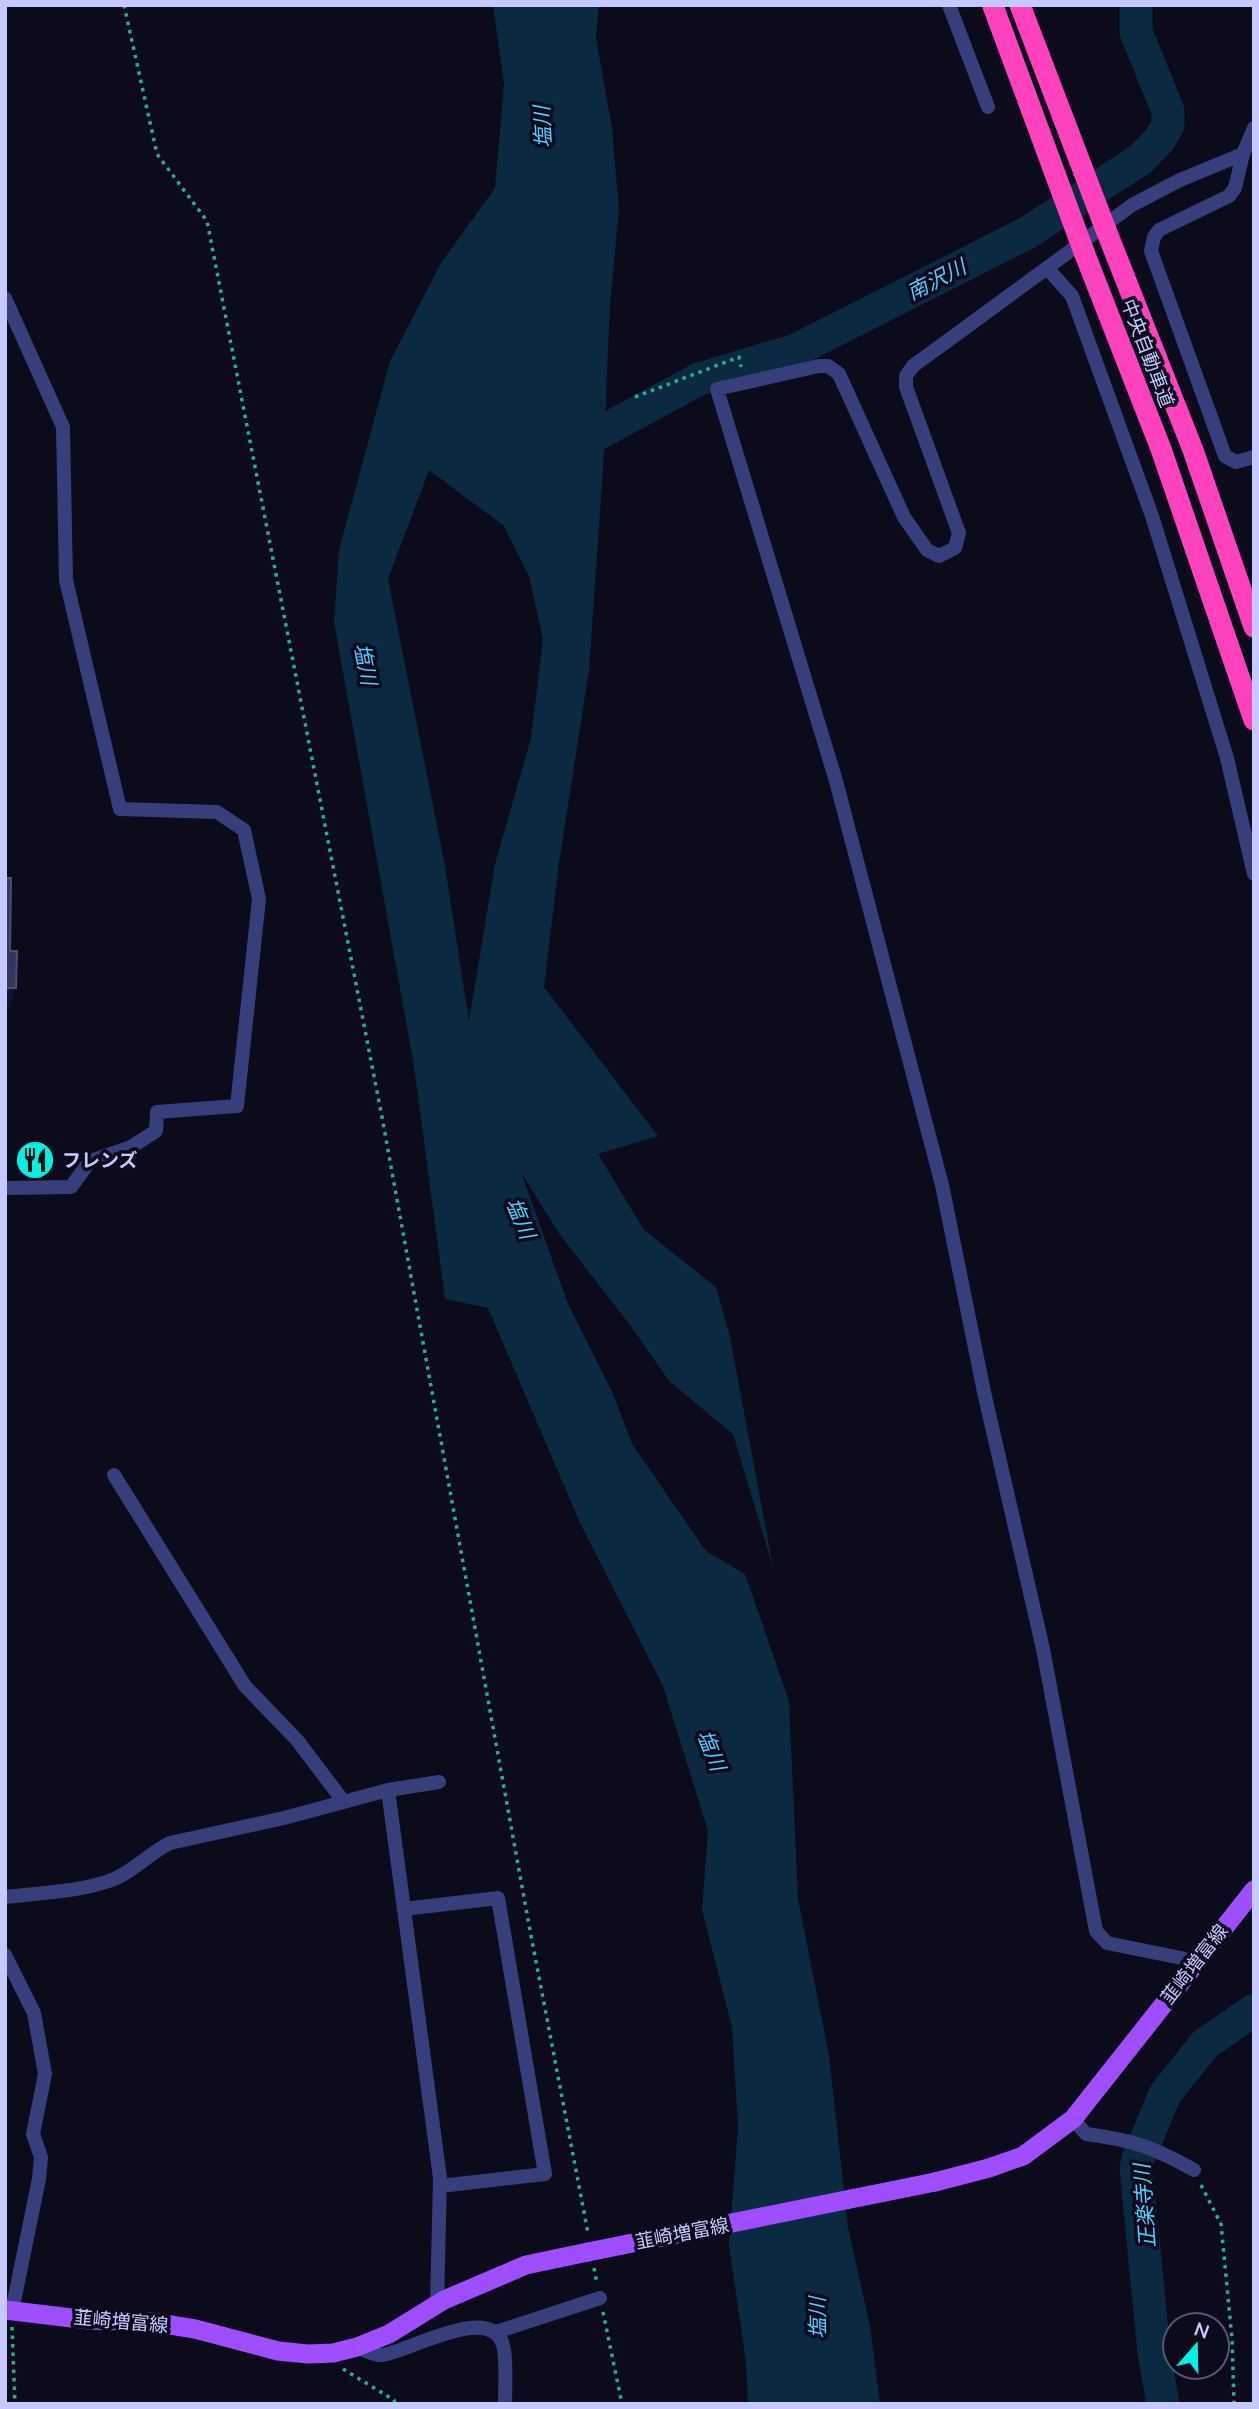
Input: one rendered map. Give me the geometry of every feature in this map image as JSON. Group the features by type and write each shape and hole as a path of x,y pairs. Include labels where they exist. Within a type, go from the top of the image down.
{"highway":[{"name":"中央自動車道","path":"1020,5 1192,450 1254,626"},
{"name":"中央自動車道","path":"992,6 1161,449 1254,720"}],"main road":[{"name":"韮崎増富線","path":"9,2311 89,2320 152,2322 195,2329 278,2351 333,2353 389,2334 437,2305 526,2265 935,2182 1023,2156 1073,2119 1254,1889"}],"street":[{"path":"949,5 988,107"},
{"path":"1254,128 1242,154 1235,188 1229,196 1159,230 1154,237 1151,251 1225,456 1236,462 1254,457"},
{"path":"1196,1961 1107,1943 1096,1931 1043,1649 984,1392 942,1185 836,781 717,389 819,366 828,366 839,374 904,517 927,550 939,556 955,548 958,533 906,387 906,376 913,366 1132,205 1180,180 1242,154"},
{"path":"1047,268 1072,296 1152,516 1227,758 1254,874"},
{"path":"5,298 63,426 66,580 120,809 217,813 244,830 259,899 237,1106 158,1112 156,1131 131,1147 90,1161 71,1187 5,1188"},
{"path":"114,1475 246,1686 297,1740 344,1802"},
{"path":"5,1897 108,1881 129,1872 157,1849 170,1843 284,1818 388,1790 439,1783"},
{"path":"388,1790 440,2186 437,2305"},
{"path":"404,1909 498,1898 545,2175 440,2186"},
{"path":"5,1955 34,2013 45,2074 33,2134 41,2157 38,2179 9,2311"},
{"path":"1073,2119 1086,2134 1123,2139 1156,2149 1194,2170"},
{"path":"357,2347 378,2356 406,2349 459,2329 479,2326 496,2332 600,2298"},
{"path":"496,2332 503,2344 505,2404"}],"path":[{"path":"124,5 157,154 207,221 382,1117 529,1925 590,2252 622,2404"},
{"path":"635,397 739,357 744,383"},
{"path":"1194,2170 1221,2224 1232,2339 1234,2404"},
{"path":"9,2311 15,2404"},
{"path":"317,2354 394,2400 395,2404"}],"water":[{"name":"塩川","path":"493,5 599,5 596,38 612,128 619,210 610,304 603,469 589,670 559,863 544,987 658,1136 598,1154 644,1230 716,1287 730,1337 773,1567 733,1434 669,1381 630,1325 558,1232 521,1172 568,1304 613,1394 632,1444 706,1551 745,1574 789,1701 798,1899 829,2055 848,2227 870,2326 880,2404 748,2404 746,2362 729,2245 738,2127 732,2027 702,1910 708,1831 663,1686 581,1525 488,1308 445,1299 414,1066 334,622 339,550 390,361 441,263 495,188 504,84","holes":["429,470 504,526 529,576 543,639 531,738 495,864 469,1021 445,866 388,579"]}],"building":[{"path":"5,878 11,878 10,951 17,951 16,988 5,988"}],"waterway":[{"name":"南沢川","path":"568,450 699,379 796,350 1027,233 1141,159 1159,140 1168,125 1168,111 1136,32 1136,5"},
{"name":"正楽寺川","path":"1163,2404 1154,2352 1136,2168 1138,2159 1165,2094 1205,2044 1254,2010"}],"place":[{"name":"フレンズ","path":"35,1160"}]}
